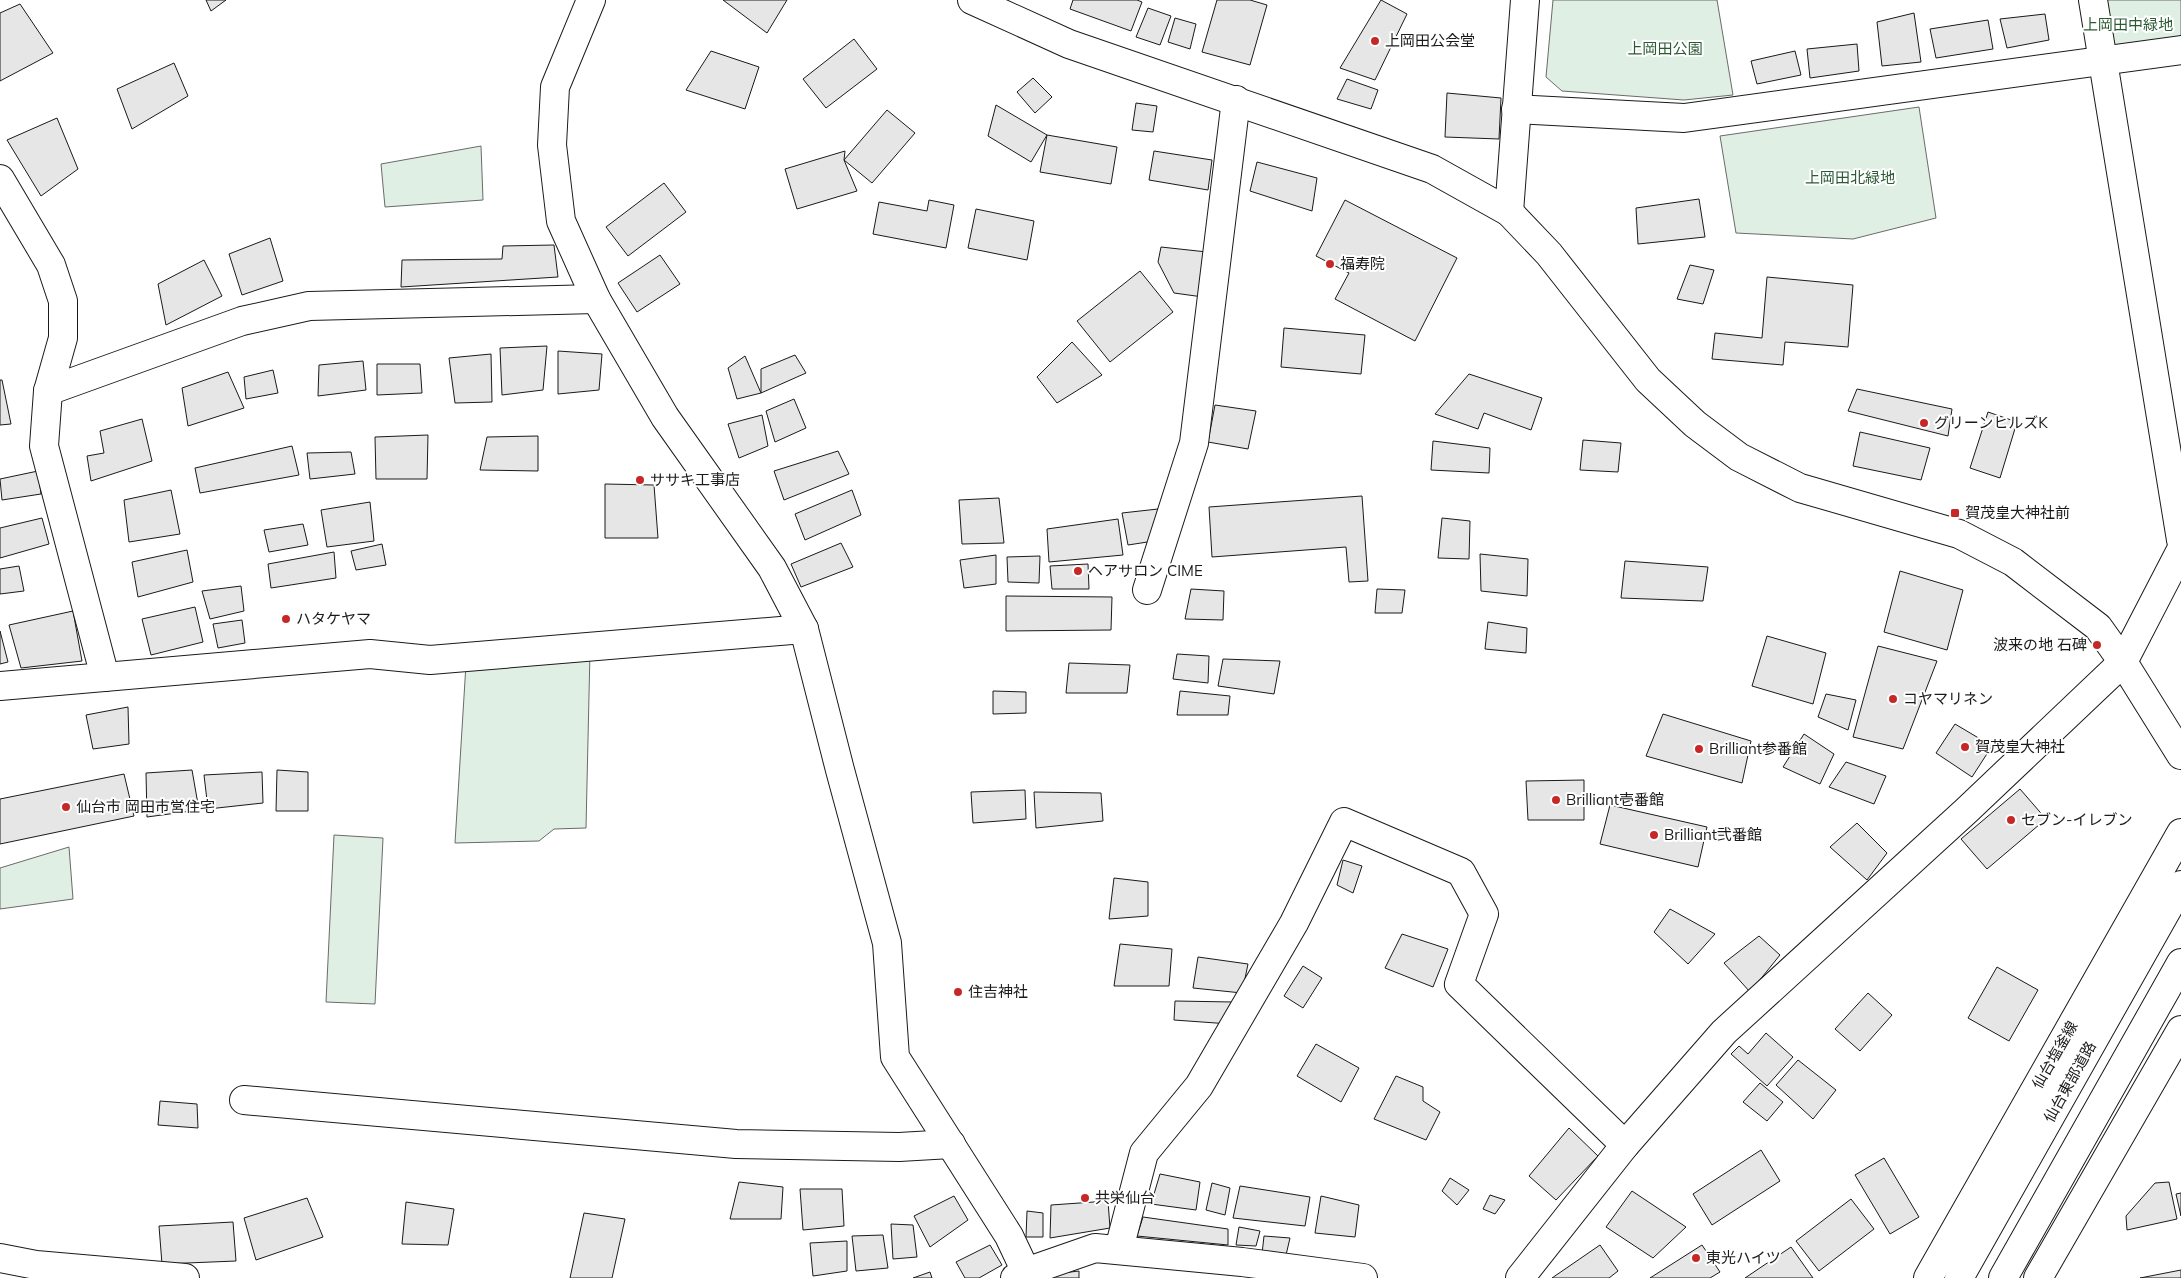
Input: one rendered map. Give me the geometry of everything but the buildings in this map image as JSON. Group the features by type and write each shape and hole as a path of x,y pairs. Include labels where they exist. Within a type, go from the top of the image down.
{"main road":[{"path":"591,0 555,87 552,145 561,221 596,299 665,417 772,568 804,629 887,943 895,1057 1009,1236 1022,1276 1096,1248 1242,1262 1363,1278"},
{"path":"972,0 1069,44 1432,169 1509,212 1549,254 1648,380 1695,424 1739,457 1800,488 1959,534 2013,562 2098,626 2123,662 2181,755"},
{"path":"1509,212 1524,0"},
{"path":"2093,0 2181,540"},
{"path":"1516,109 1684,118 2181,50"},
{"path":"1147,590 1194,443 1236,100"},
{"path":"0,180 51,265 63,301 63,338 48,392 44,446 106,677"},
{"path":"48,392 242,321 309,306 596,299"},
{"path":"1520,1278 1625,1145 1724,1032 1959,818 2123,662 2181,550"},
{"path":"0,686 370,654 430,660 804,629"},
{"path":"1119,1249 1144,1154 1204,1078 1294,923 1344,822 1461,872 1484,914 1459,984 1625,1145"},
{"name":"仙台塩釜線","path":"1928,1278 2181,833"},
{"name":"仙台東部道路","path":"1959,1278 2181,885"},
{"path":"2003,1278 2181,964"},
{"path":"2038,1278 2181,1030"},
{"path":"244,1100 736,1144 899,1147 950,1144"},
{"path":"0,1258 36,1265 185,1278"}],"green space":[{"name":"上岡田公園","path":"1553,0 1717,0 1733,95 1684,100 1562,91 1546,77"},
{"name":"上岡田中緑地","path":"2099,0 2181,0 2181,42 2121,51 2106,43"},
{"name":"上岡田北緑地","path":"1919,107 1936,218 1853,239 1736,233 1720,136"},
{"path":"481,146 483,200 385,207 381,164"},
{"path":"590,651 586,828 554,829 539,841 455,843 466,664"},
{"path":"334,835 383,838 375,1004 326,1002"},
{"path":"69,847 73,899 0,909 0,868"}],"place":[{"name":"上岡田公会堂","path":"1375,41"},
{"name":"福寿院","path":"1330,264"},
{"name":"グリーンヒルズK","path":"1924,423"},
{"name":"ササキ工事店","path":"640,480"},
{"name":"賀茂皇大神社前","path":"1955,513"},
{"name":"ヘアサロン CIME","path":"1078,571"},
{"name":"ハタケヤマ","path":"286,619"},
{"name":"波来の地 石碑","path":"2097,645"},
{"name":"コヤマリネン","path":"1893,699"},
{"name":"賀茂皇大神社","path":"1965,747"},
{"name":"Brilliant参番館","path":"1699,749"},
{"name":"Brilliant壱番館","path":"1556,800"},
{"name":"仙台市 岡田市営住宅","path":"66,807"},
{"name":"セブン-イレブン","path":"2011,820"},
{"name":"Brilliant弐番館","path":"1654,835"},
{"name":"住吉神社","path":"958,992"},
{"name":"共栄仙台","path":"1085,1198"},
{"name":"東光ハイツ","path":"1696,1258"}]}
